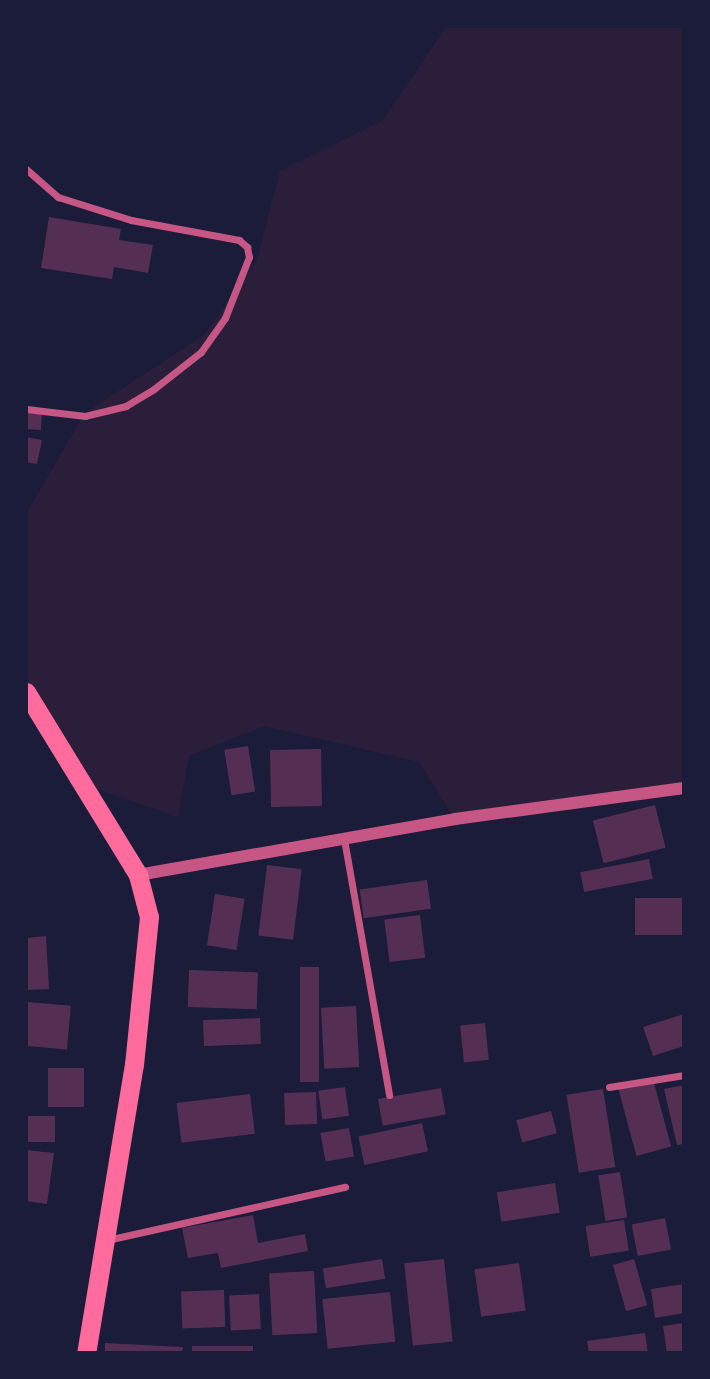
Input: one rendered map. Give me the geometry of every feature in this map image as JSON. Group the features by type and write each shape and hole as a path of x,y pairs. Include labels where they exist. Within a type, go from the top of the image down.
{"highway":[{"path":"26,692 138,875 149,917 148,952 86,1353"}],"street":[{"path":"26,169 58,197 131,220 239,240 247,247 249,257 225,318 201,352 154,389 126,406 85,416 26,408"},
{"path":"138,875 344,839 684,788"},
{"path":"344,839 389,1095"},
{"path":"609,1087 684,1075"},
{"path":"103,1241 345,1187"}],"shaded area":[{"path":"447,26 684,26 684,788 455,819 419,762 264,726 189,756 178,817 69,779 26,710 26,514 85,413 204,335 257,260 280,171 382,121"}],"building":[{"path":"49,217 121,229 119,240 153,245 148,273 114,267 112,279 41,268"},
{"path":"26,413 42,414 41,430 26,429"},
{"path":"26,437 42,440 37,464 26,462"},
{"path":"248,746 255,791 231,795 224,750"},
{"path":"321,749 322,806 271,807 270,750"},
{"path":"655,805 666,848 604,863 593,820"},
{"path":"649,859 653,879 584,892 580,872"},
{"path":"267,865 302,869 293,940 258,935"},
{"path":"427,880 431,909 364,918 360,889"},
{"path":"215,894 245,899 236,950 207,945"},
{"path":"635,898 684,898 684,935 635,935"},
{"path":"420,915 425,958 390,962 384,919"},
{"path":"46,936 49,989 26,990 26,938"},
{"path":"300,967 319,967 319,1082 300,1082"},
{"path":"189,970 258,972 257,1009 188,1007"},
{"path":"28,1002 71,1006 67,1050 26,1046"},
{"path":"356,1006 359,1067 324,1069 321,1008"},
{"path":"684,1014 684,1046 653,1056 643,1027"},
{"path":"260,1018 261,1044 204,1046 203,1020"},
{"path":"485,1023 489,1060 464,1062 460,1026"},
{"path":"48,1068 84,1068 84,1107 48,1107"},
{"path":"653,1079 671,1147 636,1156 618,1088"},
{"path":"684,1085 684,1144 677,1145 664,1089"},
{"path":"345,1087 349,1116 322,1119 318,1091"},
{"path":"441,1088 446,1115 383,1126 378,1099"},
{"path":"603,1089 615,1167 579,1173 566,1095"},
{"path":"316,1092 317,1124 285,1125 284,1093"},
{"path":"250,1094 255,1134 181,1143 177,1103"},
{"path":"551,1111 557,1133 522,1143 516,1120"},
{"path":"26,1116 55,1116 55,1142 26,1142"},
{"path":"422,1123 428,1151 364,1165 358,1137"},
{"path":"349,1128 354,1157 325,1162 320,1133"},
{"path":"26,1150 54,1153 47,1204 26,1201"},
{"path":"620,1172 627,1217 605,1221 598,1175"},
{"path":"555,1183 560,1213 501,1222 497,1192"},
{"path":"253,1215 258,1243 305,1234 308,1251 221,1268 218,1253 188,1258 182,1228"},
{"path":"665,1218 671,1249 638,1256 632,1224"},
{"path":"624,1220 629,1251 590,1257 585,1226"},
{"path":"382,1259 385,1279 326,1288 323,1268"},
{"path":"444,1259 453,1342 413,1346 404,1263"},
{"path":"634,1259 647,1305 626,1311 613,1265"},
{"path":"519,1263 526,1311 481,1317 474,1269"},
{"path":"314,1271 317,1333 272,1335 269,1273"},
{"path":"684,1284 684,1313 655,1318 651,1289"},
{"path":"224,1290 225,1327 182,1328 181,1292"},
{"path":"390,1292 395,1342 328,1349 322,1299"},
{"path":"259,1294 261,1329 231,1331 229,1296"},
{"path":"684,1323 684,1353 667,1353 663,1326"},
{"path":"645,1333 648,1353 589,1353 587,1341"},
{"path":"105,1343 183,1347 182,1353 105,1353"},
{"path":"192,1346 253,1346 253,1353 192,1353"}]}
